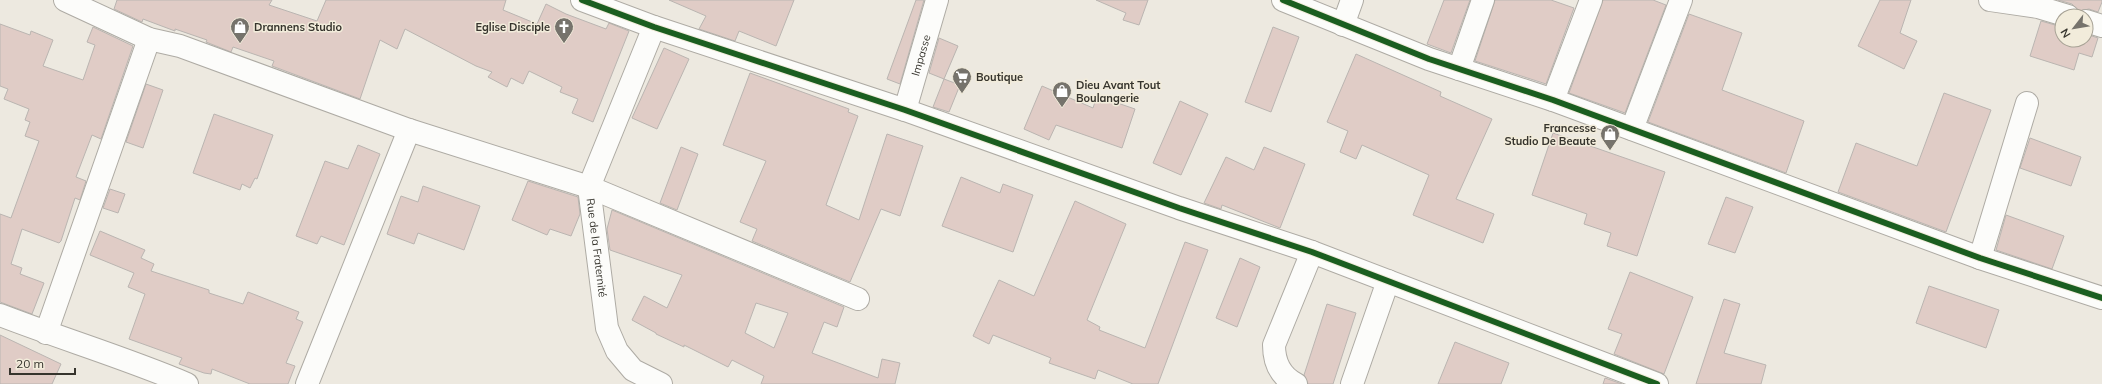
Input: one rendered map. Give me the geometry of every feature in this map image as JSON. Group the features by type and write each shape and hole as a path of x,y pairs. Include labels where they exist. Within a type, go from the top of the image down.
{"street":[{"path":"65,0 150,39 180,46 409,130 589,187 858,299"},
{"path":"582,0 654,27 905,110 1179,208 1312,252 1657,384"},
{"name":"Impasse","path":"905,110 937,0"},
{"path":"1284,0 1343,25 1459,69 1553,100 1980,258 2102,298"},
{"path":"1343,25 1352,0"},
{"path":"1459,69 1484,0"},
{"path":"1632,129 1681,0"},
{"path":"1990,0 2054,12"},
{"path":"1553,100 1589,1"},
{"name":"Rue de la Fraternité","path":"654,27 589,187 607,328 617,351 633,370 661,384"},
{"path":"46,333 150,39"},
{"path":"1980,258 2027,103"},
{"path":"307,384 409,130"},
{"path":"1296,384 1285,377 1277,367 1274,356 1274,345 1312,252"},
{"path":"1352,384 1388,281"},
{"path":"0,315 46,333 148,368 187,384"}],"building":[{"path":"117,0 272,0 269,5 317,21 326,0 506,0 503,10 537,24 546,4 566,14 606,29 609,23 629,31 593,122 572,113 578,99 560,92 562,87 529,71 523,84 511,78 507,87 488,77 492,72 476,66 405,29 397,49 380,40 360,99 272,66 274,61 233,47 231,52 206,42 207,40 175,29 175,31 143,19 142,22 114,9"},
{"path":"669,0 794,0 776,46 739,31 735,41 699,29 706,16"},
{"path":"916,0 924,0 900,84 887,79"},
{"path":"1096,0 1148,0 1139,25 1123,20 1126,13"},
{"path":"1444,0 1470,0 1451,53 1427,44"},
{"path":"1495,0 1551,0 1574,8 1546,84 1475,61"},
{"path":"1603,0 1653,0 1666,5 1625,113 1569,93"},
{"path":"1880,0 1911,0 1900,33 1917,41 1904,69 1858,46"},
{"path":"2058,0 2102,0 2098,12 2094,11 2094,8 2076,8 2072,4"},
{"path":"1689,14 1742,33 1722,90 1804,121 1786,173 1648,122"},
{"path":"2041,21 2054,25 2054,48 2094,48 2094,37 2098,38 2092,57 2079,53 2074,70 2030,56"},
{"path":"0,24 30,35 31,31 53,40 43,66 83,80 95,45 87,42 93,27 133,46 101,139 92,135 76,177 86,181 80,200 75,198 61,241 59,243 22,229 11,264 22,268 20,274 44,283 32,314 0,302 0,214 11,218 39,141 25,136 30,122 25,120 29,109 4,99 8,89 0,86"},
{"path":"1273,27 1299,37 1271,112 1245,102"},
{"path":"939,38 958,46 944,79 929,73"},
{"path":"664,48 689,59 657,129 632,118"},
{"path":"1356,54 1441,92 1440,96 1492,119 1456,199 1494,214 1483,243 1413,215 1429,175 1362,145 1356,159 1340,152 1348,131 1327,122"},
{"path":"750,73 849,109 848,112 858,116 826,205 859,220 887,134 923,146 900,216 881,209 850,282 752,241 757,229 740,222 766,161 723,145"},
{"path":"944,79 960,85 949,112 933,107"},
{"path":"146,84 163,90 143,148 126,142"},
{"path":"1042,86 1093,108 1097,96 1135,109 1122,148 1056,125 1049,140 1024,129"},
{"path":"1944,93 1991,110 1946,232 1838,192 1856,143 1917,166"},
{"path":"1180,101 1208,114 1181,175 1153,163"},
{"path":"214,114 273,135 257,179 255,178 250,188 242,184 240,190 193,173"},
{"path":"1553,133 1665,172 1637,256 1607,246 1611,233 1584,224 1587,214 1532,195"},
{"path":"2030,138 2081,157 2071,186 2020,168"},
{"path":"358,145 380,154 344,245 321,236 317,244 296,236 325,161 348,169"},
{"path":"681,147 698,154 677,210 660,203"},
{"path":"1264,147 1305,164 1280,228 1222,205 1221,209 1204,203 1226,157 1254,170"},
{"path":"961,177 1000,193 1003,184 1033,195 1013,252 942,226"},
{"path":"528,181 578,197 580,214 571,236 550,229 547,235 512,220"},
{"path":"423,186 480,206 464,250 418,233 414,244 387,234 401,196 418,202"},
{"path":"110,189 125,194 118,213 103,208"},
{"path":"1726,197 1753,207 1735,253 1708,244"},
{"path":"1075,201 1126,224 1087,320 1100,327 1099,330 1145,348 1185,242 1208,250 1158,384 1133,384 1098,370 1095,379 1049,363 1051,358 993,335 989,344 973,336 999,280 1034,296"},
{"path":"612,210 844,307 837,327 824,322 812,353 878,378 882,359 900,363 895,384 761,384 764,376 732,360 728,367 684,345 684,347 656,334 632,320 644,296 667,308 682,275 610,250 607,229","holes":["756,303 788,313 774,348 745,333"]},
{"path":"2006,215 2064,236 2052,269 1996,250"},
{"path":"100,231 145,250 141,258 154,264 151,271 209,290 209,293 243,304 248,292 299,312 296,319 303,322 286,363 295,366 288,384 250,384 212,369 211,374 204,373 179,364 182,358 129,339 145,294 128,287 134,273 90,255"},
{"path":"1240,258 1260,267 1237,327 1216,318"},
{"path":"1630,272 1693,297 1664,374 1614,354 1622,334 1608,329"},
{"path":"1929,286 1999,310 1986,348 1916,323"},
{"path":"1724,299 1740,304 1724,353 1766,365 1761,384 1696,384"},
{"path":"1327,304 1356,313 1333,384 1308,384 1304,375"},
{"path":"0,335 61,364 52,384 0,384"},
{"path":"1455,342 1509,363 1501,384 1438,384"},
{"path":"1605,378 1622,384 1603,384"}],"cycle path":[{"path":"582,0 654,27 905,110 1179,208 1312,252 1657,384"},
{"path":"1283,0 1429,59 1553,100 1980,258 2102,298"}],"place":[{"name":"Drannens Studio","path":"240,44"},
{"name":"Eglise Disciple","path":"564,44"},
{"name":"Boutique","path":"962,94"},
{"name":"Dieu Avant Tout Boulangerie","path":"1062,108"},
{"name":"Francesse Studio De Beaute","path":"1610,151"}]}
